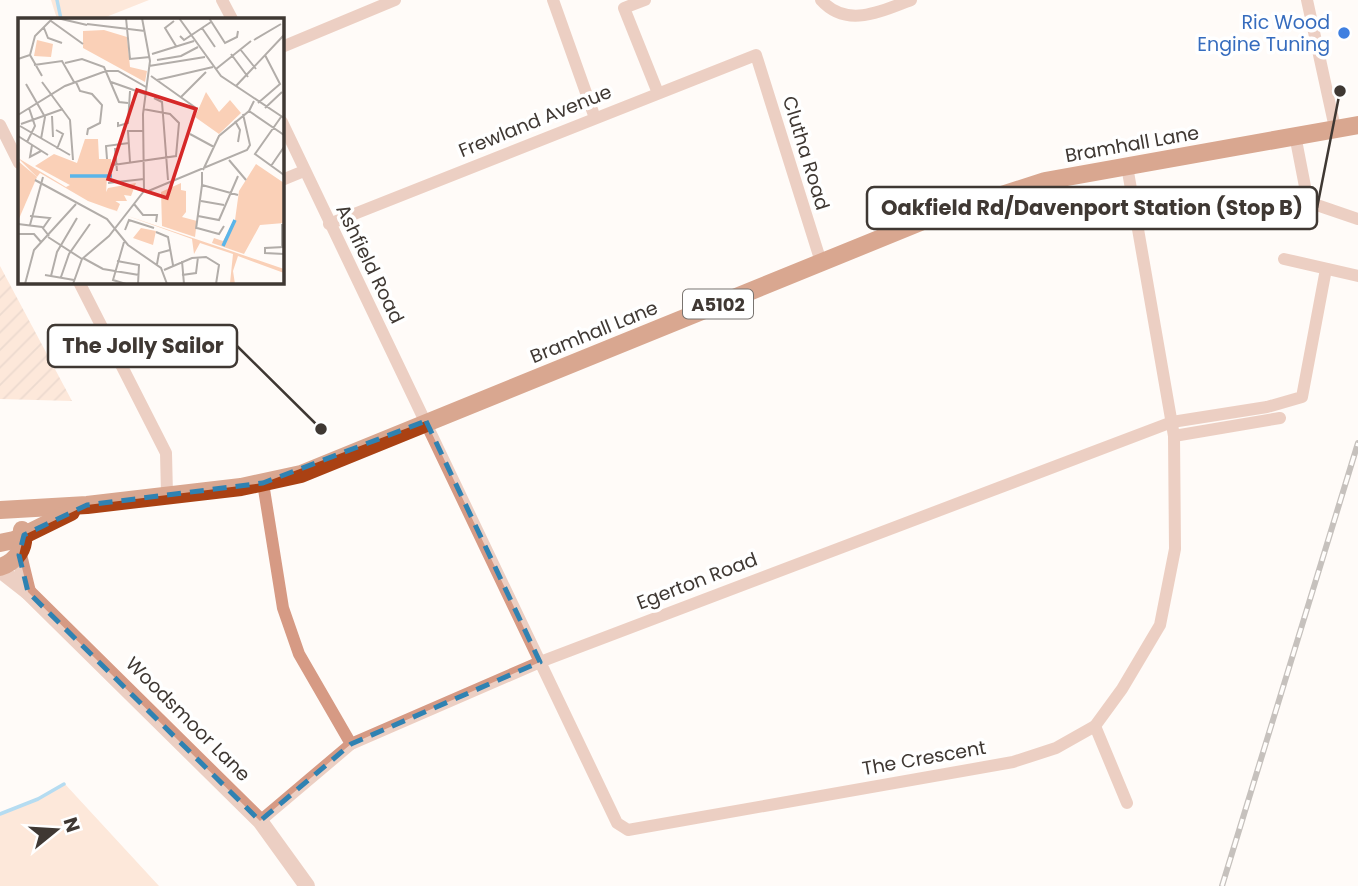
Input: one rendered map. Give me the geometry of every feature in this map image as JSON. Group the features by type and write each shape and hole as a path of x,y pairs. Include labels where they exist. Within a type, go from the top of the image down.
{"main road":[{"name":"Bramhall Lane","path":"5,510 87,505 263,483 301,474 928,219 1045,181 1358,125"},
{"name":"Bramhall Lane","path":"0,543 87,505"},
{"name":"Bramhall Lane","path":"5,510 18,517 24,534"},
{"path":"0,568 19,555 24,534"}],"street":[{"path":"222,0 231,18"},
{"path":"284,46 396,0"},
{"path":"552,0 595,118"},
{"path":"645,0 624,8 657,93"},
{"path":"821,0 845,15 859,18 911,0"},
{"path":"1307,1 1335,128"},
{"name":"Frewland Avenue","path":"329,224 755,55"},
{"name":"Clutha Road","path":"755,55 821,262"},
{"path":"0,125 18,161"},
{"name":"Ashfield Road","path":"284,126 426,421"},
{"path":"1295,135 1308,201 1358,219"},
{"name":"The Crescent","path":"426,421 617,823 628,830 1013,762 1056,748 1094,726 1122,689 1160,625 1175,549 1174,436 1126,166"},
{"path":"284,179 304,171"},
{"path":"1284,259 1358,276"},
{"name":"Egerton Road","path":"260,821 351,744 540,662 1172,422 1267,407 1302,397 1326,269"},
{"path":"80,284 166,453 167,495"},
{"path":"1174,436 1280,418"},
{"path":"263,483 283,608 299,654 351,744"},
{"path":"19,555 29,592"},
{"name":"Woodsmoor Lane","path":"0,568 29,592 260,821 307,886"},
{"path":"1094,726 1127,803"}],"highlighted area":[{"path":"426,421 540,662 351,744 260,821 28,592 19,555 24,535 87,505 263,483"}],"shaded area":[{"path":"51,0 149,0 104,18 57,18"},
{"path":"0,266 72,401 0,399"},
{"path":"64,783 159,886 0,886 0,814 38,799"}],"waterway":[{"path":"57,0 61,18"},
{"path":"0,814 38,799 64,784"}],"railway":[{"path":"1222,886 1358,443"}],"place":[{"name":"Ric Wood Engine Tuning","path":"1344,33"},
{"name":"Oakfield Rd/Davenport Station (Stop B)","path":"1340,91"},
{"name":"The Jolly Sailor","path":"321,429"}]}
